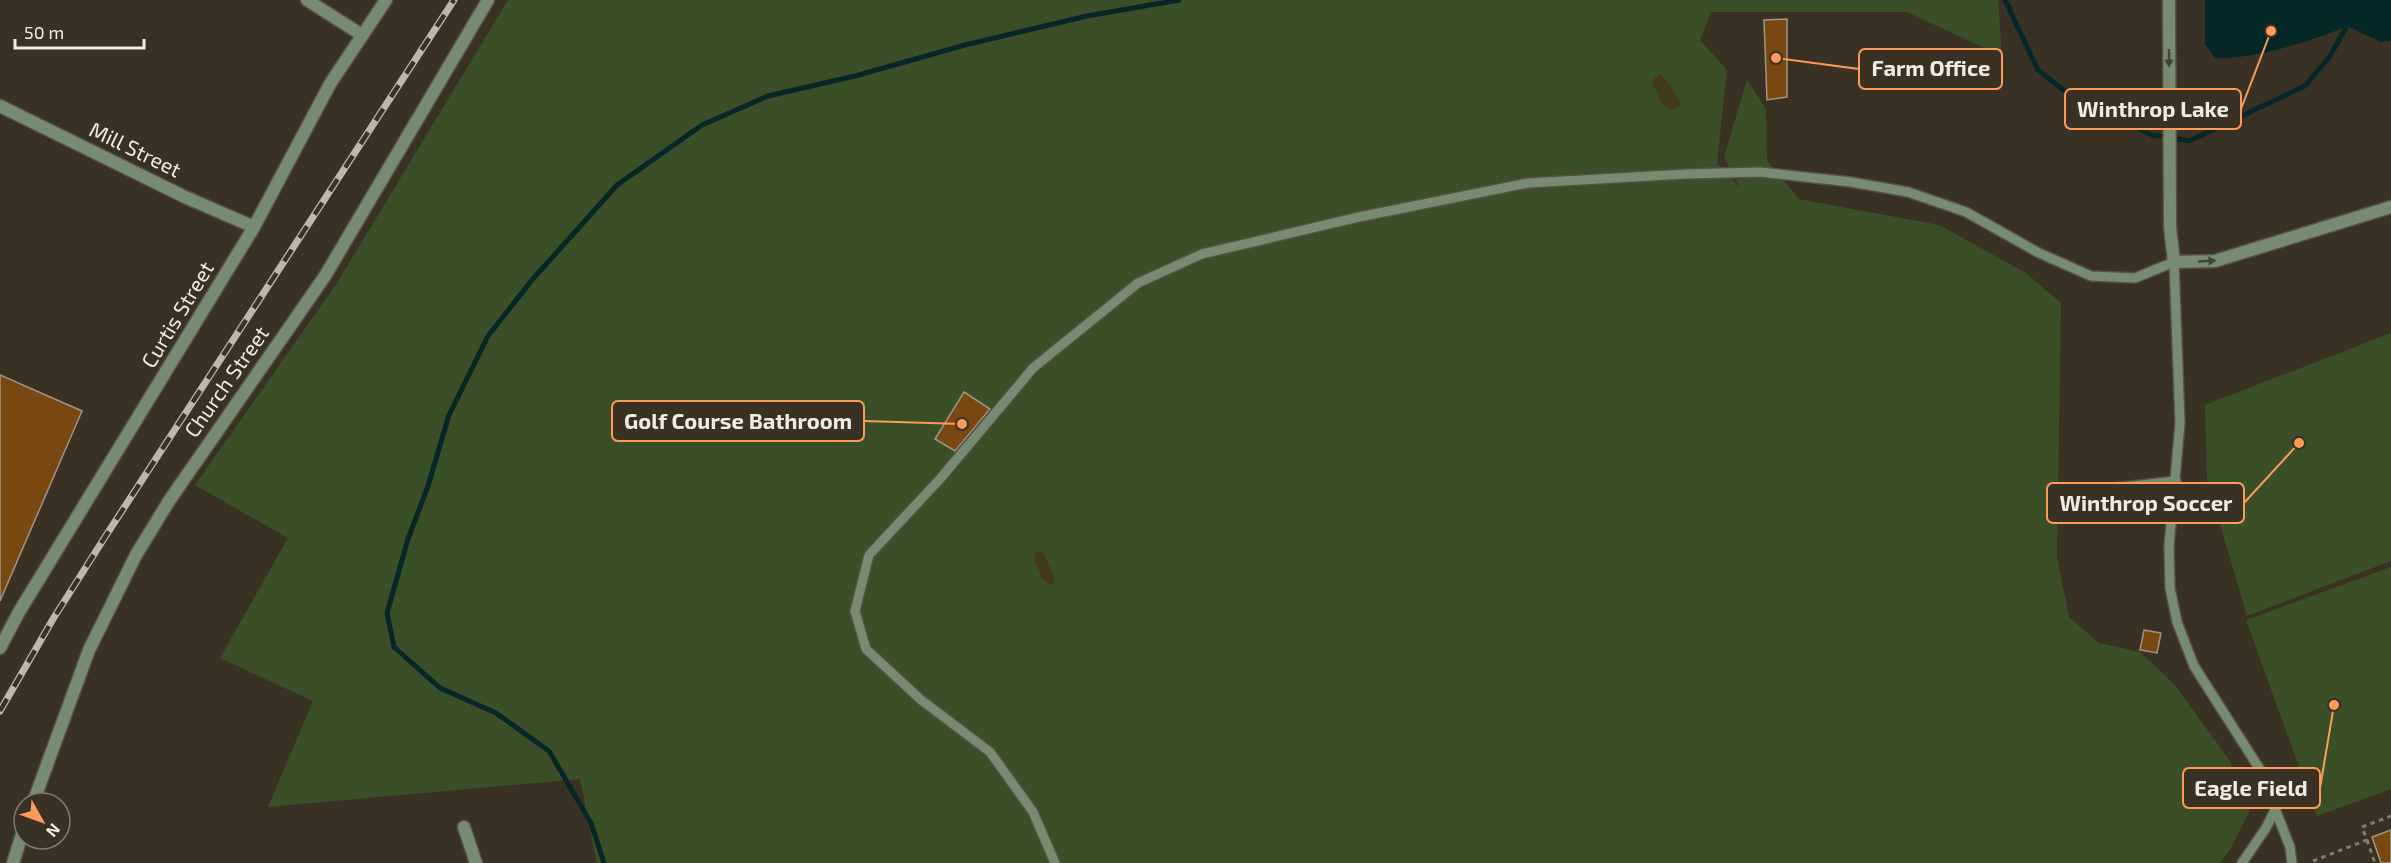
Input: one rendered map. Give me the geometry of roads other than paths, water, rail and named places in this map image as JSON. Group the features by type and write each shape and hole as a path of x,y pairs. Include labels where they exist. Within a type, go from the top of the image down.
{"street":[{"path":"307,0 362,35"},
{"name":"Curtis Street","path":"0,648 19,612 254,227 330,84 386,0"},
{"name":"Church Street","path":"37,791 89,650 135,555 169,501 325,276 488,0"},
{"path":"2169,0 2170,227 2174,262 2215,261 2391,207"},
{"name":"Mill Street","path":"0,106 185,197 254,227"},
{"path":"464,827 476,863"}],"lane":[{"path":"1055,863 1033,812 990,752 920,699 866,649 855,611 869,555 940,479 1033,368 1138,283 1202,254 1359,217 1528,183 1750,173 1851,182 1908,192 1966,212 2039,253 2091,276 2135,278 2174,262 2180,423 2169,546 2170,588 2177,622 2194,666 2259,768 2290,847 2292,863"},
{"path":"2114,488 2176,482"},
{"path":"2241,863 2266,828 2276,808"}],"water":[{"path":"2205,0 2391,0 2391,41 2381,42 2347,26 2317,38 2264,53 2215,58 2205,44"}],"waterway":[{"path":"604,863 591,823 549,751 496,713 440,688 394,647 387,613 408,539 428,486 449,415 488,336 532,280 617,185 702,125 768,96 1087,16 1179,0"},
{"path":"2005,0 2038,70 2066,92 2152,135 2160,136"},
{"path":"2179,139 2189,141 2305,86 2330,56 2347,26"}],"railway":[{"path":"0,711 53,619 105,537 454,0"}],"place":[{"name":"Winthrop Lake","path":"2271,31"},
{"name":"Farm Office","path":"1776,58"},
{"name":"Golf Course Bathroom","path":"962,424"},
{"name":"Winthrop Soccer","path":"2299,443"},
{"name":"Eagle Field","path":"2334,705"}]}
